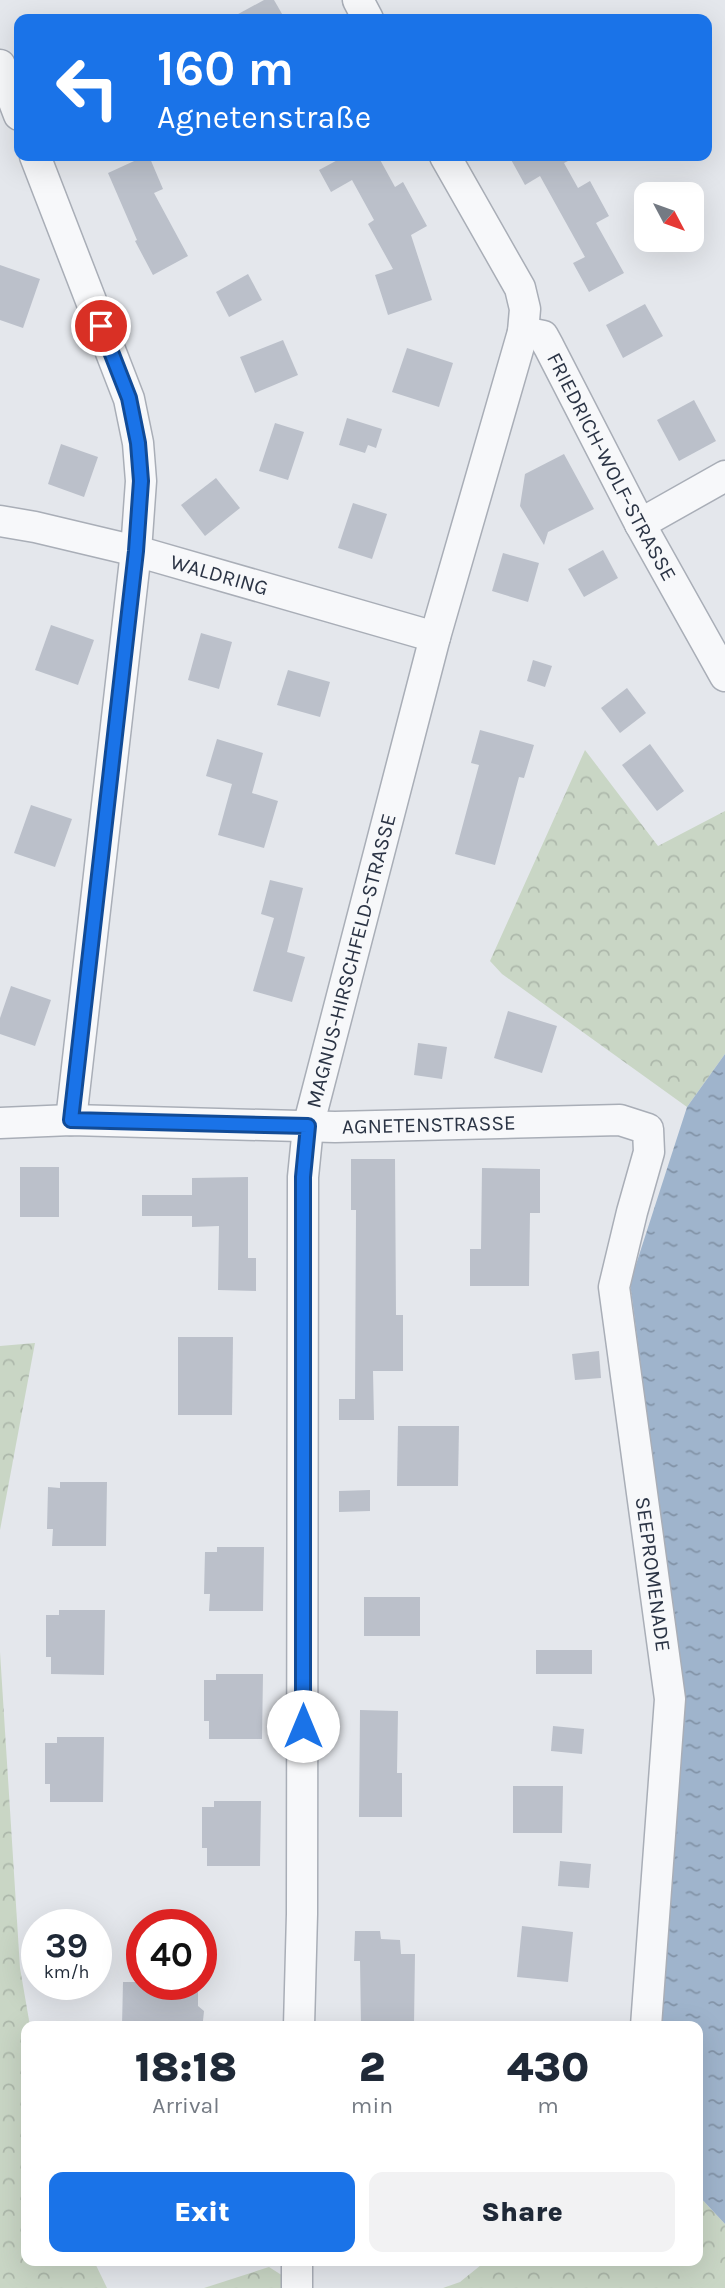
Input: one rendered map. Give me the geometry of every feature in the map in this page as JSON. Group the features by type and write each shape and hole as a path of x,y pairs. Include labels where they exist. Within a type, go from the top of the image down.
{"street":[{"path":"0,65 14,102"},
{"path":"37,161 129,398 138,443 141,481 136,551 71,1120"},
{"path":"449,161 520,288 525,309 523,332"},
{"name":"FRIEDRICH-WOLF-STRASSE","path":"523,332 542,336 549,347 640,524 725,676"},
{"name":"MAGNUS-HIRSCHFELD-STRASSE","path":"299,2021 303,1888 303,1177 308,1126 435,637 523,332"},
{"path":"640,524 725,476"},
{"name":"WALDRING","path":"0,521 136,551 435,637"},
{"name":"AGNETENSTRASSE","path":"0,1123 71,1120 308,1126 620,1120 648,1129"},
{"name":"SEEPROMENADE","path":"646,2021 670,1699 614,1287 649,1152 648,1129"},
{"path":"297,2266 297,2288"}],"green space":[{"path":"585,750 658,846 725,811 725,1054 687,1107 502,974 490,961"},
{"path":"35,1343 0,1530 0,1346"},
{"path":"0,1652 21,2000 26,2000 29,2021 21,2021 21,2266 96,2266 107,2288 0,2288"},
{"path":"703,2200 725,2224 725,2288 443,2288 460,2282 480,2266 703,2266"},
{"path":"269,2267 302,2288 204,2288"}],"water":[{"path":"725,1054 725,2224 703,2200 703,2021 660,2021 685,1708 630,1283 687,1107"}],"building":[{"path":"264,0 274,0 282,14 238,14"},
{"path":"134,161 151,161 163,189 154,193 188,256 153,275 135,241 137,240 108,173"},
{"path":"336,161 381,161 395,187 403,182 427,226 411,235 432,300 388,315 375,275 393,269 368,224 374,220 352,180 331,192 319,170"},
{"path":"512,161 568,161 564,163 578,188 590,181 609,216 596,223 624,273 589,292 573,263 585,257 540,176 525,185"},
{"path":"0,265 40,279 23,328 0,320"},
{"path":"248,274 262,300 229,317 216,292"},
{"path":"645,304 663,336 623,358 606,325"},
{"path":"283,340 298,375 255,393 240,357"},
{"path":"407,348 453,363 439,407 392,392"},
{"path":"694,400 716,441 679,461 657,420"},
{"path":"347,418 382,429 376,448 368,445 365,453 339,445"},
{"path":"275,423 304,432 288,480 259,471"},
{"path":"61,444 98,457 84,497 48,484"},
{"path":"564,454 594,509 548,532 544,545 520,506 525,474"},
{"path":"216,478 240,508 205,536 181,505"},
{"path":"353,503 387,514 372,559 338,548"},
{"path":"603,550 618,578 584,597 568,569"},
{"path":"503,553 539,563 528,602 492,591"},
{"path":"51,625 94,640 78,685 35,670"},
{"path":"201,633 232,642 219,689 188,680"},
{"path":"533,660 552,666 545,687 527,681"},
{"path":"288,670 330,682 320,717 277,705"},
{"path":"627,688 646,713 620,733 601,708"},
{"path":"480,730 534,745 524,778 519,777 495,865 455,854 479,765 471,763"},
{"path":"217,739 263,753 252,793 278,801 264,848 218,835 232,784 206,776"},
{"path":"650,744 684,791 657,811 622,765"},
{"path":"31,805 72,819 55,867 14,853"},
{"path":"270,880 303,888 287,952 305,957 292,1002 253,991 274,918 261,914"},
{"path":"11,986 51,1000 35,1046 0,1034 0,1018"},
{"path":"508,1011 557,1026 542,1073 494,1058"},
{"path":"418,1043 447,1047 442,1079 414,1075"},
{"path":"351,1159 395,1159 396,1315 403,1315 403,1371 373,1371 374,1420 339,1420 339,1399 355,1399 356,1210 351,1210"},
{"path":"20,1167 59,1167 59,1217 20,1217"},
{"path":"482,1168 540,1169 540,1213 530,1213 529,1286 470,1286 470,1249 481,1249"},
{"path":"248,1177 248,1258 256,1258 256,1291 218,1290 219,1226 192,1227 192,1216 142,1216 142,1195 192,1195 192,1178"},
{"path":"178,1337 233,1337 232,1415 178,1415"},
{"path":"599,1351 601,1378 575,1380 572,1354"},
{"path":"398,1426 459,1426 458,1486 397,1486"},
{"path":"60,1482 107,1482 106,1546 52,1546 53,1529 47,1529 48,1487 60,1488"},
{"path":"370,1490 370,1511 339,1512 339,1491"},
{"path":"217,1547 264,1547 263,1611 209,1611 210,1594 204,1594 205,1552 217,1552"},
{"path":"364,1597 420,1597 420,1636 364,1636"},
{"path":"59,1610 105,1610 104,1675 51,1674 51,1657 46,1657 46,1615 59,1615"},
{"path":"536,1650 592,1650 592,1674 536,1674"},
{"path":"216,1674 263,1674 262,1739 209,1739 209,1721 204,1721 204,1680 216,1680"},
{"path":"360,1710 398,1711 397,1773 402,1773 402,1817 359,1817"},
{"path":"553,1726 584,1729 582,1754 551,1751"},
{"path":"57,1737 104,1737 103,1802 50,1802 50,1784 45,1784 45,1743 57,1743"},
{"path":"513,1786 563,1786 562,1833 513,1833"},
{"path":"214,1801 261,1801 260,1866 207,1866 207,1848 202,1848 202,1807 214,1807"},
{"path":"560,1861 591,1864 589,1888 558,1886"},
{"path":"522,1926 573,1932 568,1982 517,1977"},
{"path":"355,1931 380,1931 381,1939 400,1940 401,1954 415,1954 414,2021 361,2021 360,1961 354,1961"},
{"path":"123,1982 126,1982 126,2000 198,2000 198,2006 204,2011 203,2021 122,2021"}],"route":[{"path":"101,326 129,398 138,443 141,481 136,551 71,1120 308,1126 303,1177 303,1726"}]}
